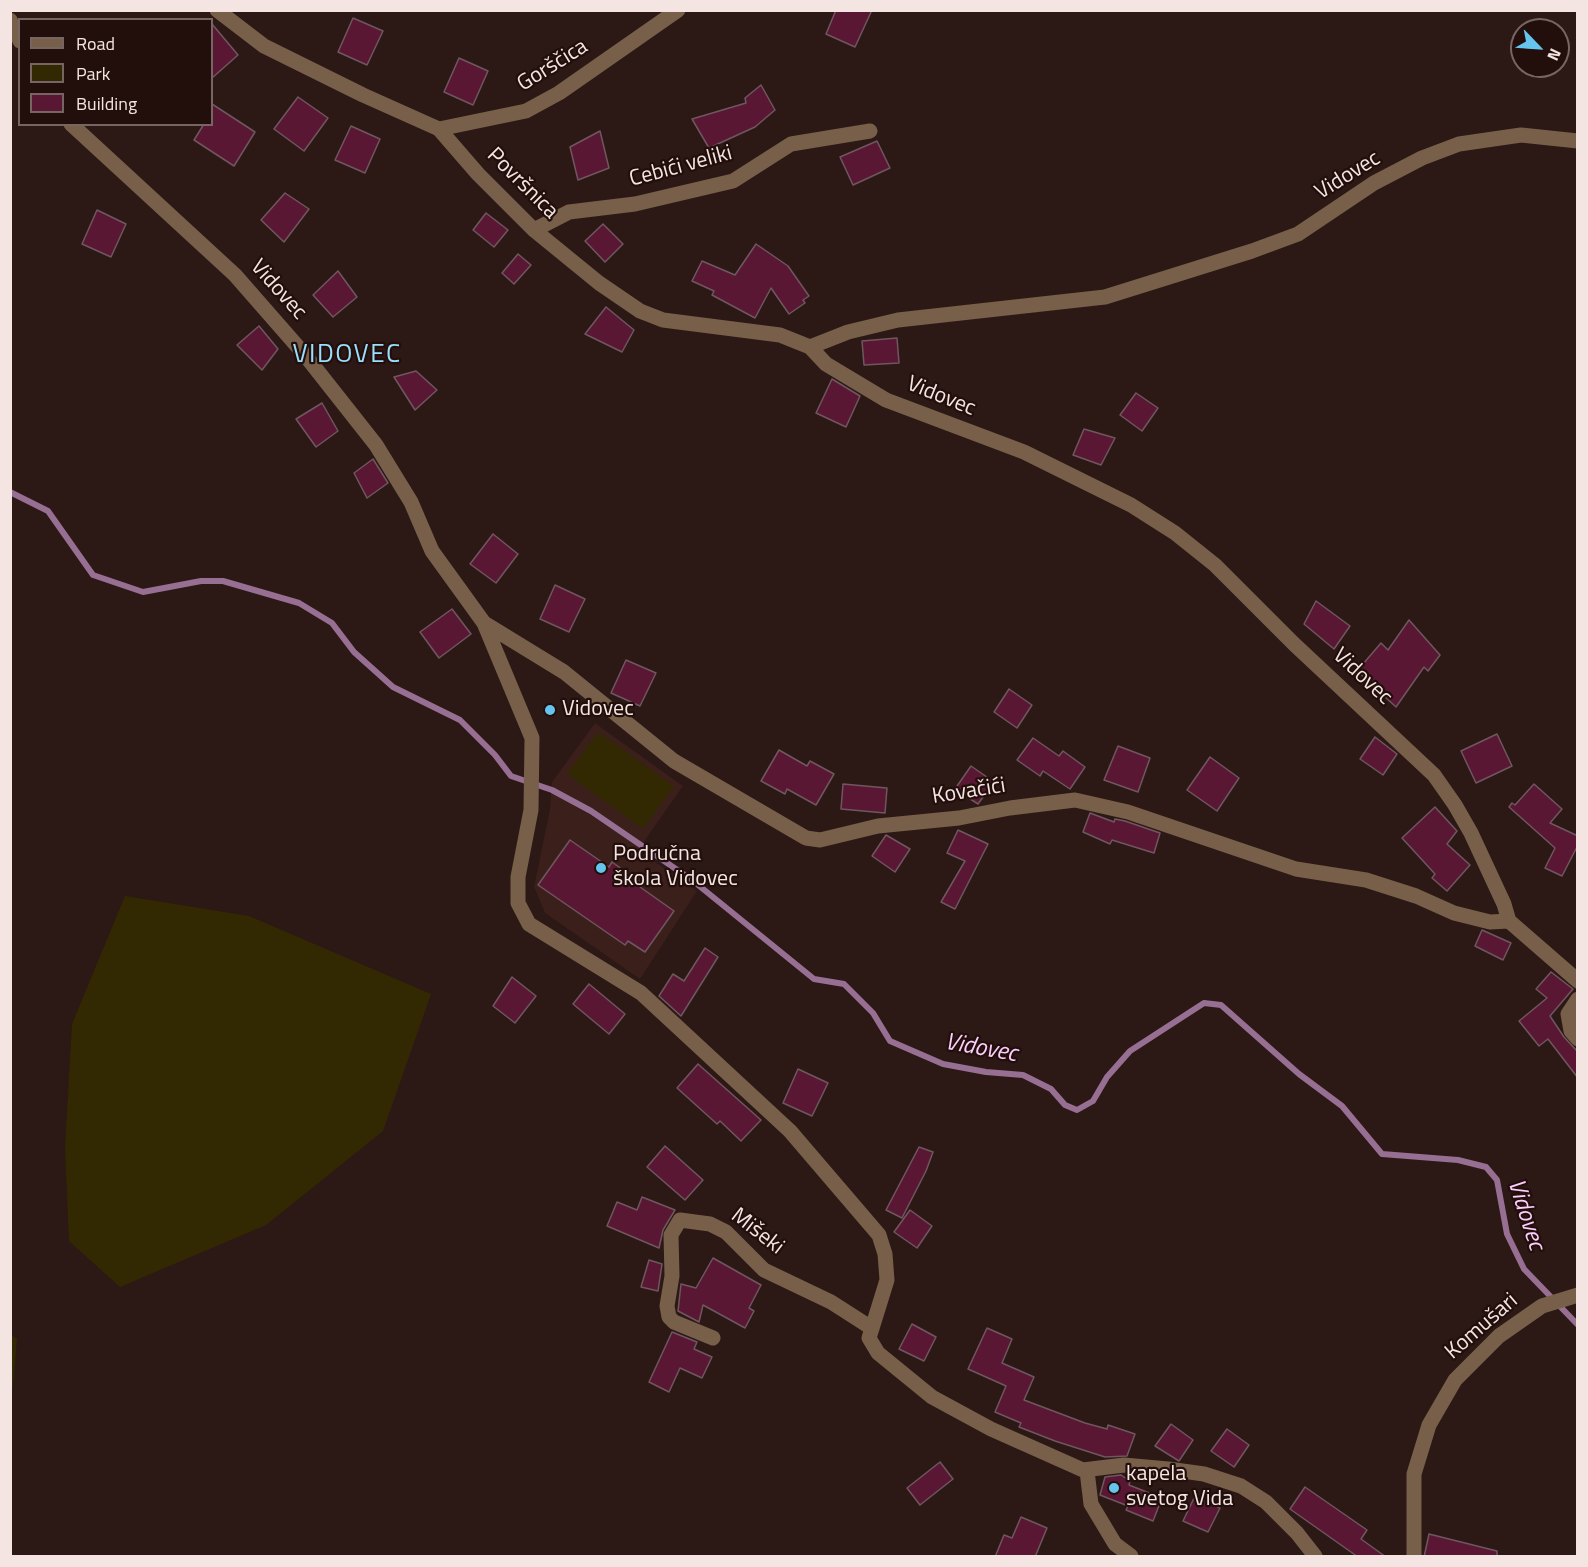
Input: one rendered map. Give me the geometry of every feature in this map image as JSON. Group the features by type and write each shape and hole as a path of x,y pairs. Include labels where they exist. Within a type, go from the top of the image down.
{"street":[{"name":"Površnica","path":"217,10 264,46 363,95 439,129 478,174 534,230 599,283 640,311 663,320 780,335 810,347"},
{"name":"Gorščica","path":"439,129 526,111 559,93 678,10"},
{"path":"10,20 18,37"},
{"name":"Vidovec","path":"73,126 235,275 305,355 376,445 411,502 432,551 484,623 532,738 532,791 518,877 518,903 530,924 641,993 790,1131 879,1235 885,1254 887,1280 870,1327"},
{"name":"Cebići veliki","path":"534,230 569,212 635,204 733,181 791,144 870,132"},
{"name":"Vidovec","path":"1578,141 1521,135 1459,144 1422,158 1374,183 1298,234 1252,251 1106,297 898,320 848,332 810,347 826,364 886,399 1024,453 1131,505 1175,533 1215,565 1294,644 1434,775 1455,805 1471,834 1504,904 1509,921 1578,981"},
{"name":"Kovačići","path":"484,623 564,672 674,761 806,838 820,840 878,826 959,818 1010,808 1075,800 1128,812 1296,869 1366,880 1416,896 1454,913 1490,922 1509,921"},
{"path":"1578,999 1568,1014 1571,1031 1578,1039"},
{"name":"Mišeki","path":"713,1338 674,1322 669,1317 667,1306 672,1276 671,1235 680,1220 710,1224 726,1232 764,1270 831,1302 870,1327"},
{"name":"Komušari","path":"1414,1557 1414,1474 1429,1425 1455,1380 1499,1336 1545,1305 1572,1297"},
{"path":"870,1327 869,1338 878,1353 932,1397 991,1429 1087,1471 1102,1466 1124,1465 1157,1468 1204,1474 1241,1486 1266,1502 1298,1533 1315,1557"},
{"path":"1087,1471 1091,1504 1115,1544 1131,1557"}],"shaded area":[{"name":"Područna škola Vidovec","path":"595,723 683,786 638,850 697,891 640,979 545,913 534,887 550,809 552,782"}],"green space":[{"path":"598,732 674,786 643,829 567,774"},
{"path":"125,896 249,916 431,994 383,1131 266,1225 120,1287 69,1241 65,1148 72,1024"},
{"path":"11,1335 17,1339 11,1407"}],"building":[{"path":"836,10 872,10 855,47 826,34"},
{"path":"353,18 383,31 367,65 338,52"},
{"path":"213,25 238,55 213,77"},
{"path":"459,58 488,71 473,105 444,92"},
{"path":"761,85 775,110 755,127 709,148 692,119 746,103 745,98"},
{"path":"298,97 328,118 304,151 274,129"},
{"path":"213,105 255,132 234,166 194,140 203,126 213,126"},
{"path":"351,126 380,139 365,173 335,160"},
{"path":"600,131 609,168 578,180 570,147"},
{"path":"877,141 890,168 853,185 840,157"},
{"path":"285,193 309,209 284,242 261,220"},
{"path":"97,210 126,224 111,257 82,244"},
{"path":"486,213 508,230 494,247 473,230"},
{"path":"603,224 623,244 605,262 585,241"},
{"path":"756,244 788,266 809,296 803,300 805,303 789,314 771,288 755,318 712,295 714,291 692,281 702,261 735,275"},
{"path":"518,254 531,265 514,284 502,273"},
{"path":"338,271 357,297 333,317 313,295"},
{"path":"606,307 634,330 622,352 585,334"},
{"path":"259,326 278,349 262,370 237,345"},
{"path":"897,338 899,363 864,365 862,341"},
{"path":"416,371 437,390 415,410 394,377"},
{"path":"832,379 860,396 846,427 816,413"},
{"path":"1136,393 1158,408 1142,431 1120,415"},
{"path":"322,403 338,431 316,447 296,419"},
{"path":"1084,429 1115,438 1101,465 1073,455"},
{"path":"373,459 388,483 367,498 354,473"},
{"path":"493,534 518,554 496,583 470,564"},
{"path":"555,585 585,599 569,632 540,619"},
{"path":"1316,601 1350,626 1334,649 1304,624"},
{"path":"452,609 471,634 439,658 420,632"},
{"path":"1409,620 1440,655 1428,671 1424,667 1396,707 1357,671 1381,643 1388,650"},
{"path":"626,660 656,673 640,706 611,693"},
{"path":"1009,689 1032,705 1017,728 994,712"},
{"path":"1497,734 1512,766 1476,783 1461,751"},
{"path":"1375,737 1397,754 1383,775 1360,759"},
{"path":"1033,738 1059,756 1063,751 1085,767 1070,789 1043,771 1040,776 1017,760"},
{"path":"1118,746 1150,758 1138,792 1104,780"},
{"path":"779,750 807,766 810,761 834,774 816,805 787,789 785,794 761,781"},
{"path":"1210,757 1239,778 1217,811 1187,790"},
{"path":"971,766 994,782 978,804 955,789"},
{"path":"843,784 887,788 885,813 841,809"},
{"path":"1534,784 1562,809 1550,823 1578,836 1578,845 1562,876 1545,868 1555,848 1509,807 1512,803 1515,805"},
{"path":"1435,807 1457,831 1447,844 1470,865 1447,891 1432,878 1435,874 1402,838"},
{"path":"1090,813 1114,822 1115,819 1125,821 1160,833 1154,853 1112,840 1110,844 1083,832"},
{"path":"958,830 988,844 955,909 941,902 965,861 947,853"},
{"path":"886,835 910,849 895,872 872,856"},
{"path":"570,840 609,867 612,862 643,884 640,887 674,911 645,952 628,941 625,945 538,885"},
{"path":"1482,930 1511,943 1503,960 1475,946"},
{"path":"705,948 718,957 681,1016 659,996 673,974 684,981"},
{"path":"1551,972 1573,989 1550,1016 1564,1037 1578,1052 1578,1078 1548,1039 1539,1046 1519,1021 1547,998 1536,989"},
{"path":"512,977 536,996 515,1023 493,1006"},
{"path":"589,984 625,1014 609,1034 573,1004"},
{"path":"698,1064 761,1120 741,1141 720,1121 717,1124 677,1088"},
{"path":"798,1069 828,1083 812,1116 783,1103"},
{"path":"665,1146 703,1180 685,1200 647,1167"},
{"path":"919,1147 933,1152 902,1218 886,1210"},
{"path":"642,1197 675,1210 663,1230 659,1248 607,1226 617,1202 637,1210"},
{"path":"910,1210 932,1226 917,1248 894,1232"},
{"path":"713,1258 761,1285 749,1308 754,1311 745,1328 703,1305 699,1322 678,1311 681,1284 696,1288"},
{"path":"649,1260 662,1264 658,1291 641,1287"},
{"path":"912,1324 936,1337 924,1361 899,1349"},
{"path":"987,1328 1012,1339 1002,1363 1034,1377 1024,1400 1085,1423 1107,1429 1108,1425 1135,1434 1127,1456 1105,1457 1055,1441 1019,1427 1021,1423 995,1412 1006,1386 968,1369"},
{"path":"672,1332 697,1342 694,1349 712,1357 702,1378 680,1368 669,1392 649,1382"},
{"path":"1171,1424 1193,1440 1179,1461 1155,1446"},
{"path":"1227,1429 1249,1445 1234,1467 1211,1451"},
{"path":"940,1462 953,1479 920,1505 907,1488"},
{"path":"1121,1475 1130,1481 1129,1485 1162,1498 1153,1521 1126,1510 1128,1506 1100,1495 1105,1477"},
{"path":"1305,1487 1367,1530 1361,1539 1386,1557 1358,1557 1290,1509"},
{"path":"1195,1496 1220,1508 1208,1532 1183,1521"},
{"path":"1021,1517 1047,1528 1035,1557 995,1557 1004,1535 1012,1538"},
{"path":"1429,1534 1497,1551 1497,1557 1424,1557"}],"waterway":[{"name":"Vidovec","path":"10,492 48,511 93,575 143,592 201,581 223,581 299,603 332,623 354,652 393,687 460,720 495,755 511,776 552,790 591,811 692,880 814,979 844,984 873,1013 890,1041 943,1064 986,1072 1023,1075 1051,1089 1065,1105 1077,1110 1093,1101 1107,1077 1130,1051 1204,1003 1221,1005 1299,1074 1342,1106 1382,1154 1458,1160 1486,1167 1497,1180 1507,1234 1524,1269 1578,1325"}],"place":[{"name":"Vidovec","path":"550,710"},
{"name":"Područna škola Vidovec","path":"601,868"},
{"name":"kapela svetog Vida","path":"1114,1488"}],"district":[{"name":"VIDOVEC","path":"347,356"}]}
